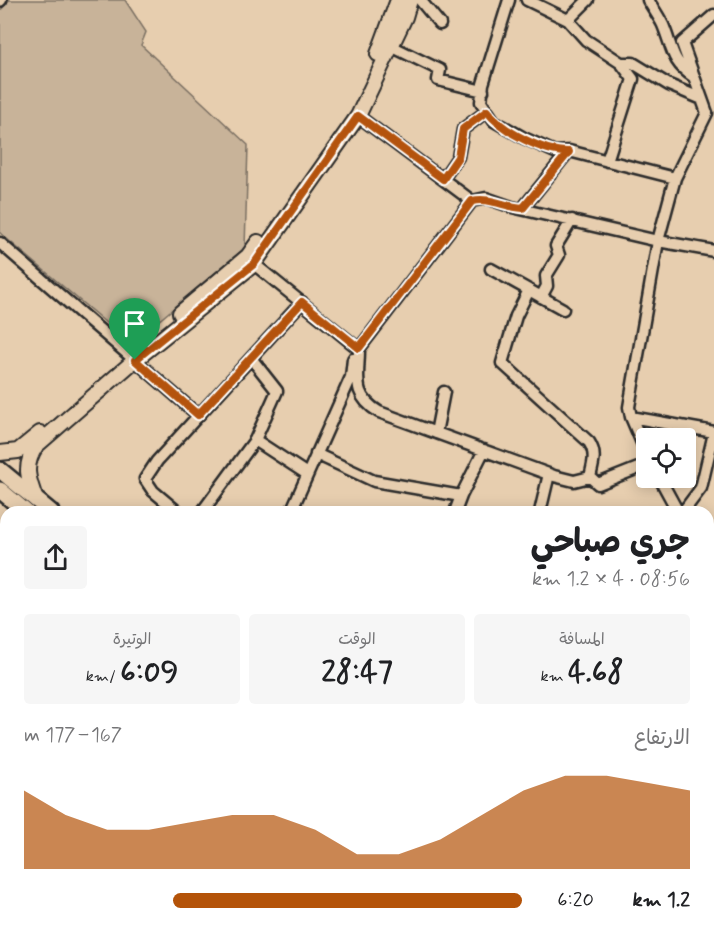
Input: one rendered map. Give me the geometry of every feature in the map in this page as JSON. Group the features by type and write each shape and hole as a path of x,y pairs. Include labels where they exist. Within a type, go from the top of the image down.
{"highway":[{"path":"0,470 31,506"},
{"path":"0,490 31,506"}],"main road":[{"path":"31,506 26,474 29,457 36,446 248,256 350,116 382,44 398,0"},
{"path":"0,453 18,452 132,358 254,264 358,116 410,0"}],"street":[{"path":"420,0 440,24"},
{"path":"510,0 481,102 494,121 555,152 569,152 675,178"},
{"path":"527,0 568,20 586,40 621,63 633,79 607,161"},
{"path":"568,20 588,0"},
{"path":"648,0 663,26 669,46 680,68 694,78"},
{"path":"636,429 629,407 658,242 675,178 707,113 682,43 714,15"},
{"path":"391,46 440,70 438,80 483,91"},
{"path":"621,63 633,63 669,85 702,99"},
{"path":"443,179 458,157 463,129 487,111"},
{"path":"358,116 472,201"},
{"path":"523,208 569,152"},
{"path":"590,477 574,481 549,474 379,412 364,403 358,389 359,348 472,201 486,198 512,207 658,242 714,251"},
{"path":"541,297 547,286 546,276 559,255 556,246 572,220"},
{"path":"0,243 198,415"},
{"path":"254,264 359,348"},
{"path":"491,269 563,309"},
{"path":"529,290 516,316 502,363 588,442 593,449 595,459 590,477"},
{"path":"171,506 153,490 146,479 157,460 302,302"},
{"path":"295,506 351,377 354,351 348,339"},
{"path":"206,506 255,440 277,391 250,358"},
{"path":"436,433 444,392"},
{"path":"631,417 714,433 701,488"},
{"path":"255,440 307,474"},
{"path":"457,506 484,450"},
{"path":"316,454 374,481 461,496"},
{"path":"590,477 597,484 636,469"},
{"path":"541,506 549,474"},
{"path":"688,506 701,488 714,480"},
{"path":"665,488 675,506"}],"shaded area":[{"path":"9,0 125,0 146,32 141,45 248,145 245,248 131,344 0,233 0,11"}],"route":[{"path":"487,111 494,121 524,138 555,152 569,152 523,208 512,207 486,198 472,201 359,348 302,302 198,415 135,360 254,264 358,116 443,179 458,157 463,129 487,111"}]}
